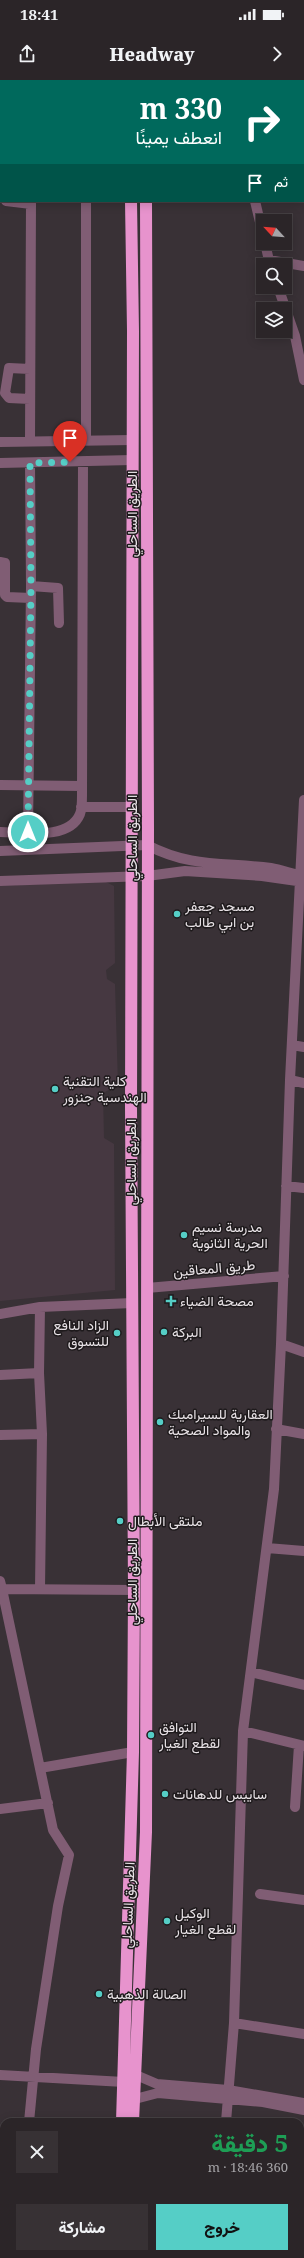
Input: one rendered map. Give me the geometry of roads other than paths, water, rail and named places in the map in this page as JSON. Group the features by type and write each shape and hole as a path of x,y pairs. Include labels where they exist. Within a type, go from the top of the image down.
{"highway":[{"name":"الطريق الساحلي","path":"122,2118 133,1752 134,1590 130,845 132,460 131,202"},
{"name":"الطريق الساحلي","path":"133,2118 146,1832 146,202"}],"street":[{"path":"30,442 31,202"},
{"path":"86,202 86,439"},
{"path":"255,202 258,214"},
{"path":"292,265 304,266"},
{"path":"281,294 299,337 304,380"},
{"path":"30,369 9,368 5,393 10,398 30,400"},
{"path":"0,442 86,439 132,440"},
{"path":"0,463 132,460"},
{"path":"0,832 50,832 70,826 80,813 82,786 83,462"},
{"path":"28,832 31,598 30,463"},
{"path":"0,562 5,563 5,595 7,597 31,598"},
{"path":"31,586 58,588 59,623"},
{"path":"0,785 82,786"},
{"path":"226,2118 234,2023 243,1731 274,1489 284,1276 290,1080 292,1045 299,983 304,800"},
{"path":"81,807 131,807"},
{"path":"0,851 147,845 165,854 187,861 272,868 302,879"},
{"path":"0,881 147,876 185,871 302,879"},
{"path":"292,1045 304,1047"},
{"path":"290,1080 304,1083"},
{"path":"286,1186 304,1188"},
{"name":"طريق المعاقين","path":"147,1288 284,1276"},
{"path":"0,1314 40,1307 132,1303"},
{"path":"40,1307 39,1373 42,1434 40,1589"},
{"path":"281,1344 304,1352"},
{"path":"0,1376 39,1373"},
{"path":"276,1428 304,1434"},
{"path":"0,1435 42,1434"},
{"path":"267,1548 304,1551"},
{"path":"28,2118 33,2076 58,1906 69,1863 67,1850 53,1830 1,1585 40,1589 134,1590"},
{"path":"250,1672 304,1684"},
{"path":"243,1731 302,1746 295,1807"},
{"path":"40,1768 133,1752"},
{"path":"0,1809 48,1803"},
{"path":"260,1894 304,1900"},
{"path":"234,2023 304,2034"},
{"path":"0,2075 124,2082"},
{"path":"136,2075 158,2088 304,2103"},
{"path":"135,2098 158,2088"},
{"path":"228,2094 304,2110"}],"place":[{"name":"مسجد جعفر بن ابي طالب","path":"177,914"},
{"name":"كلية التقنية الهندسية جنزور","path":"55,1089"},
{"name":"مدرسة نسيم الحرية الثانوية","path":"184,1235"},
{"name":"مصحة الضياء","path":"171,1301"},
{"name":"البركة","path":"164,1332"},
{"name":"الزاد النافع للتسوق","path":"117,1333"},
{"name":"العقارية للسيراميك والمواد الصحية","path":"160,1422"},
{"name":"ملتقى الأبطال","path":"120,1521"},
{"name":"التوافق لقطع الغيار","path":"151,1735"},
{"name":"سايبس للدهانات","path":"165,1794"},
{"name":"الوكيل لقطع الغيار","path":"167,1921"},
{"name":"الصالة الذهبية","path":"99,1994"}]}
